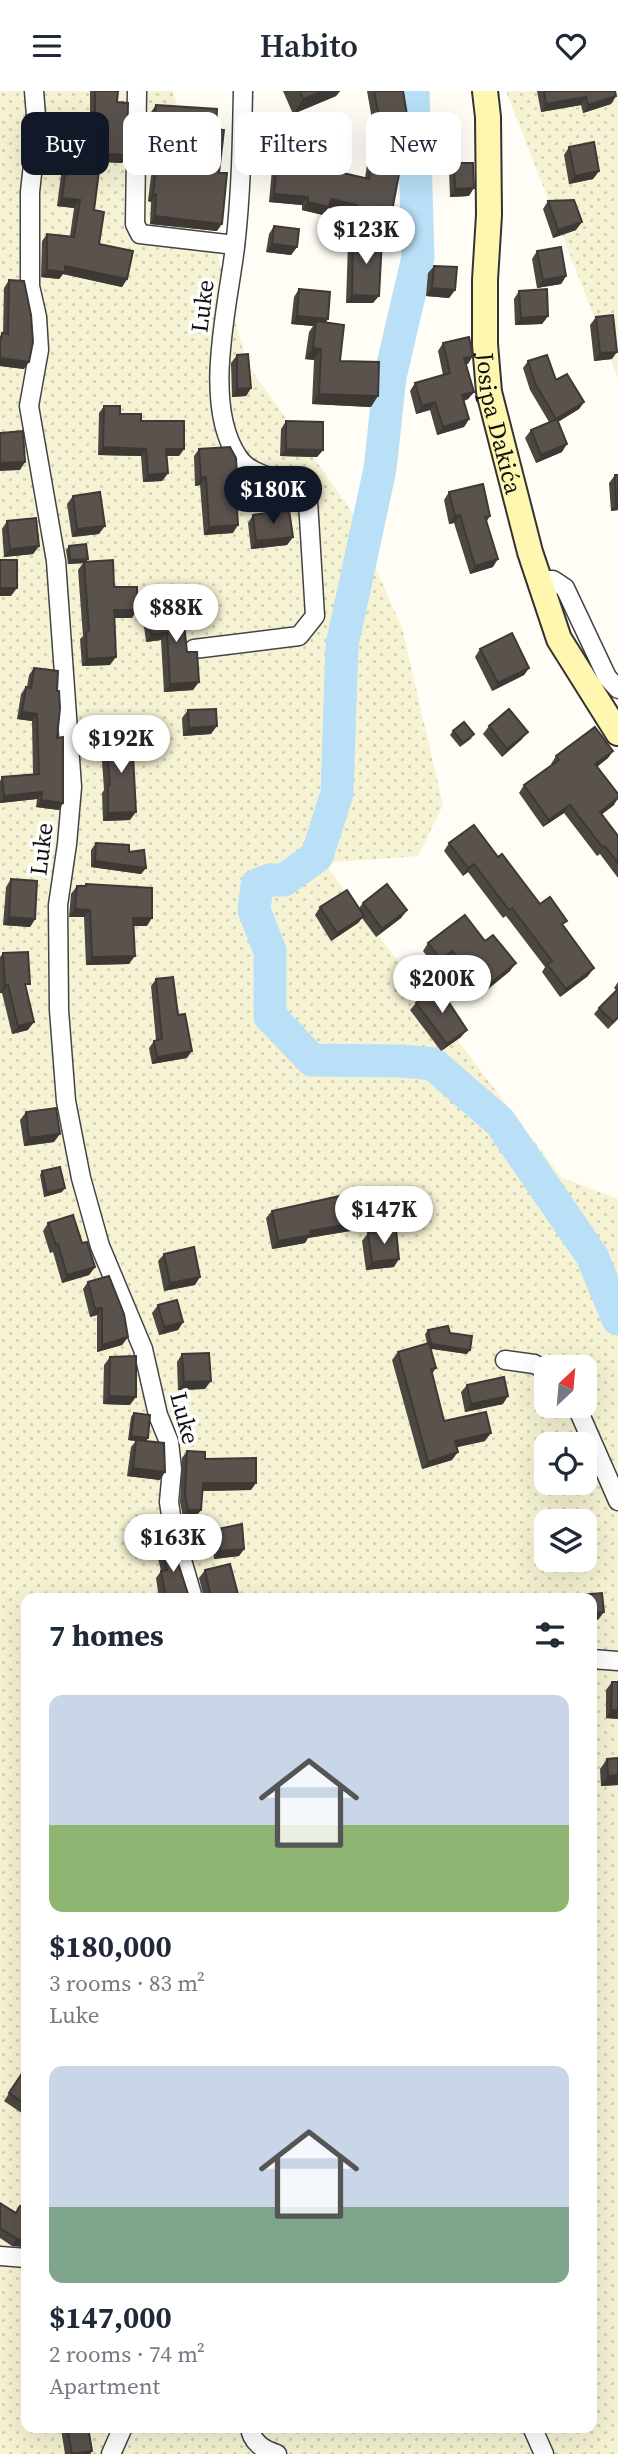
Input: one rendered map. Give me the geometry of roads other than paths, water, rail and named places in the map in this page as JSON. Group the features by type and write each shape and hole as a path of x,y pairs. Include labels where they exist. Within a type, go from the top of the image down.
{"main road":[{"name":"Josipa Dakića","path":"485,91 488,117 489,215 485,344 489,392 540,580 559,639 618,733"}],"street":[{"name":"Luke","path":"34,91 37,128 30,191 30,286 37,317 39,350 29,406 56,561 72,787 58,905 59,1010 66,1101 81,1178 100,1246 143,1349 158,1415 169,1442 172,1469 169,1502 173,1528 192,1593"},
{"path":"137,91 135,224 140,234 235,246"},
{"name":"Luke","path":"194,649 299,636 315,616 308,501 299,489 249,470 237,457 222,421 220,362 235,246 243,91"},
{"path":"540,580 553,580 565,588 607,677 618,689"},
{"path":"505,1360 534,1364"},
{"path":"582,1418 618,1501"},
{"path":"597,1659 618,1661"},
{"path":"0,2256 21,2258"},
{"path":"111,2454 120,2433"},
{"path":"250,2433 263,2450 277,2454"},
{"path":"535,2433 544,2454"}],"waterway":[{"path":"413,91 418,257 390,377 380,469 342,645 337,793 317,856 284,880 270,880 257,885 254,910 270,951 270,1016 312,1060 433,1064 500,1122 592,1256 618,1319"}]}
